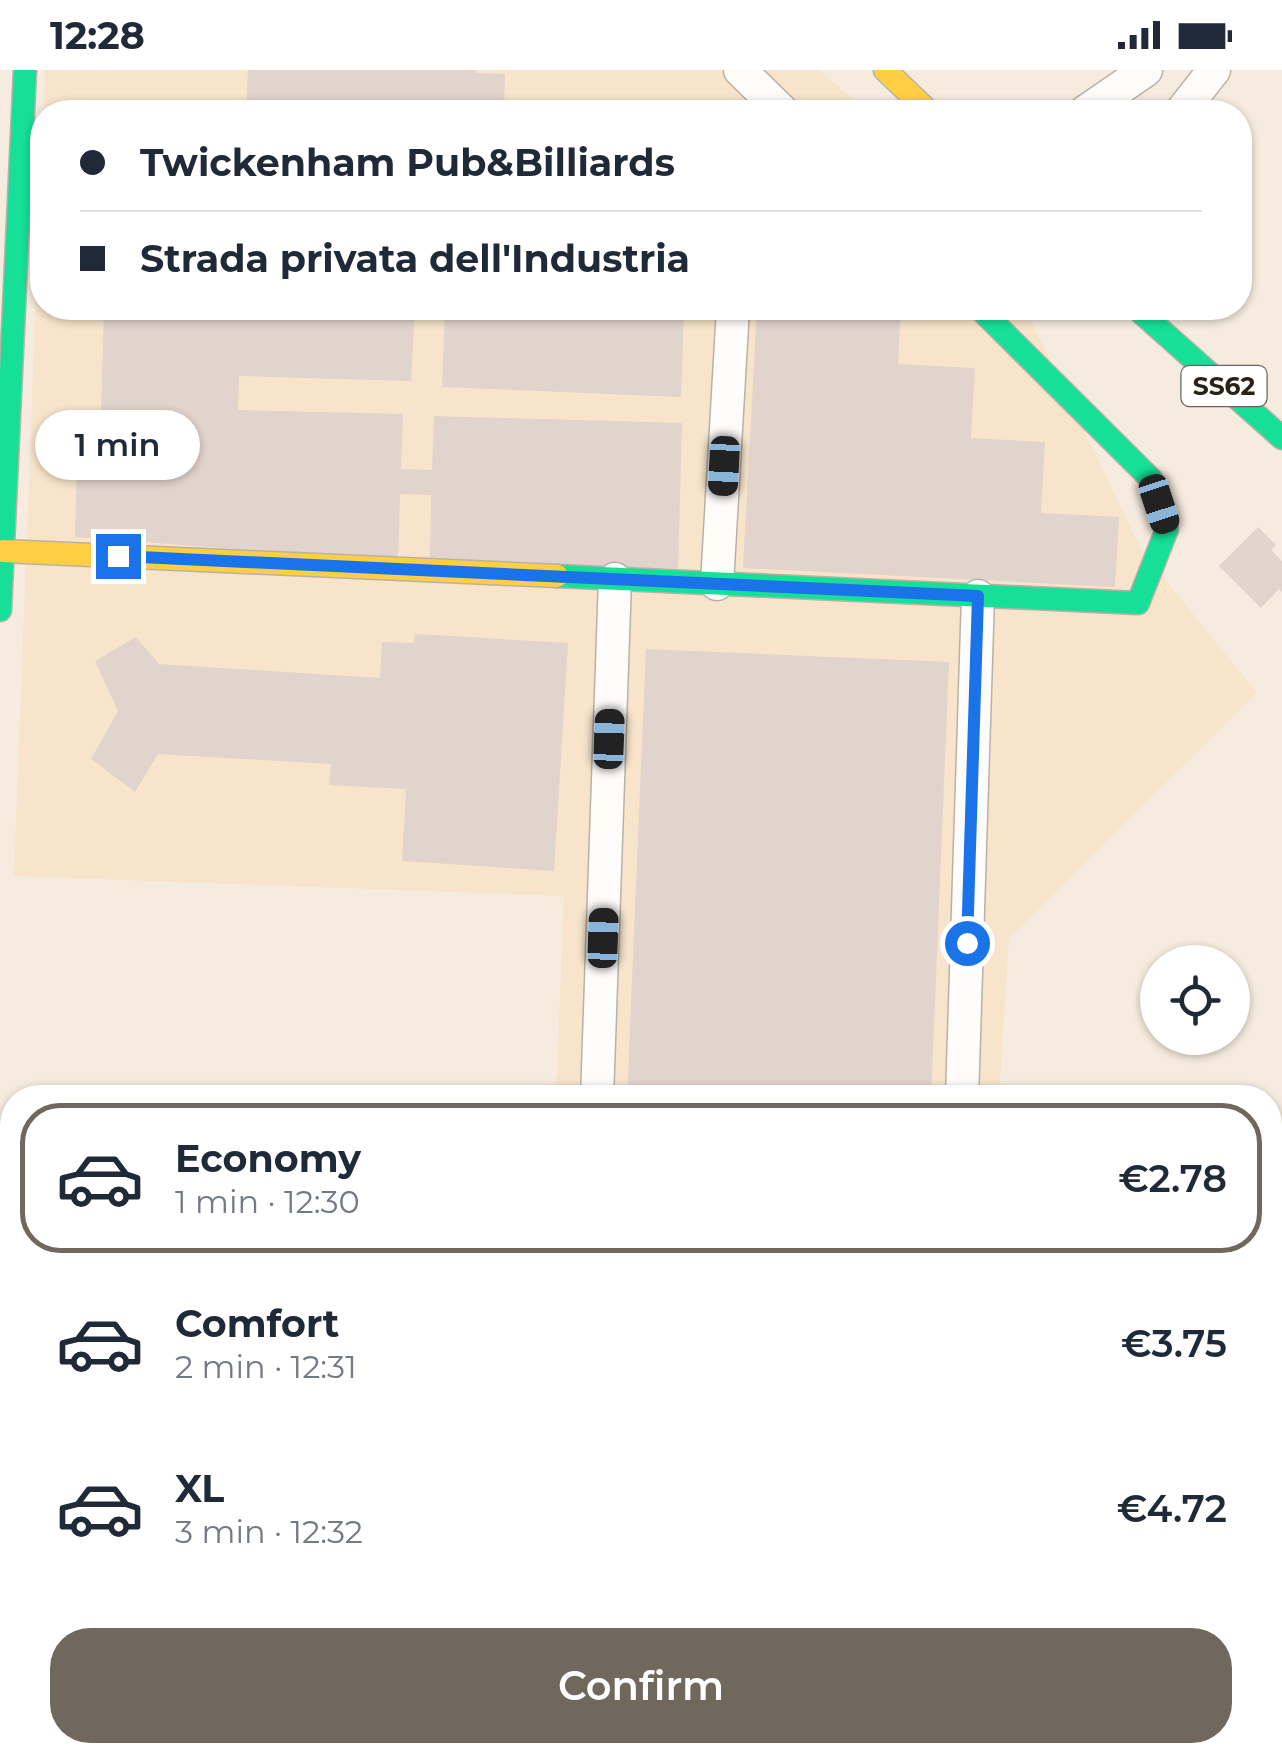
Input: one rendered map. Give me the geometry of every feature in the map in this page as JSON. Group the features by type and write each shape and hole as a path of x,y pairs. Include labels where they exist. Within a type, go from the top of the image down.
{"street":[{"path":"0,610 25,70"},
{"path":"884,70 916,100"},
{"path":"1102,100 1146,70"},
{"path":"1190,100 1214,70"},
{"path":"743,73 744,100"},
{"path":"743,73 771,100"},
{"path":"717,584 731,320"},
{"path":"3,551 1138,603 1167,529 1151,479 991,320"},
{"name":"SS62","path":"1161,321 1282,438"},
{"path":"597,1085 614,579"},
{"path":"962,1085 978,596"}],"shaded area":[{"path":"45,70 819,70 854,100 44,100"},
{"path":"35,320 1031,320 1142,551 1257,693 1009,938 1000,1085 556,1085 564,896 14,876"}],"building":[{"path":"248,70 476,70 505,74 504,100 247,100"},
{"path":"104,320 414,320 411,381 239,376 238,410 403,414 401,469 432,470 434,416 682,423 678,569 430,562 431,495 400,494 398,561 75,537 78,411 101,412"},
{"path":"445,320 684,320 681,397 442,387"},
{"path":"756,320 900,320 898,364 975,368 971,438 1045,442 1041,513 1119,517 1115,587 743,568"},
{"path":"1258,527 1276,545 1271,550 1282,561 1282,592 1279,589 1261,608 1219,566"},
{"path":"415,634 568,643 554,871 402,861 406,789 329,785 331,764 158,754 135,792 91,759 118,711 95,661 136,637 159,664 380,678 382,642 414,643"},
{"path":"646,649 949,662 932,1085 628,1085"}],"traffic: fast":[{"path":"0,610 25,70"},
{"path":"557,576 1138,603 1167,529 1151,479 991,320"},
{"path":"1149,320 1282,438"}],"traffic: slow":[{"path":"885,70 916,100"},
{"path":"3,551 557,576"}],"route":[{"path":"118,556 978,596 967,943"}]}
